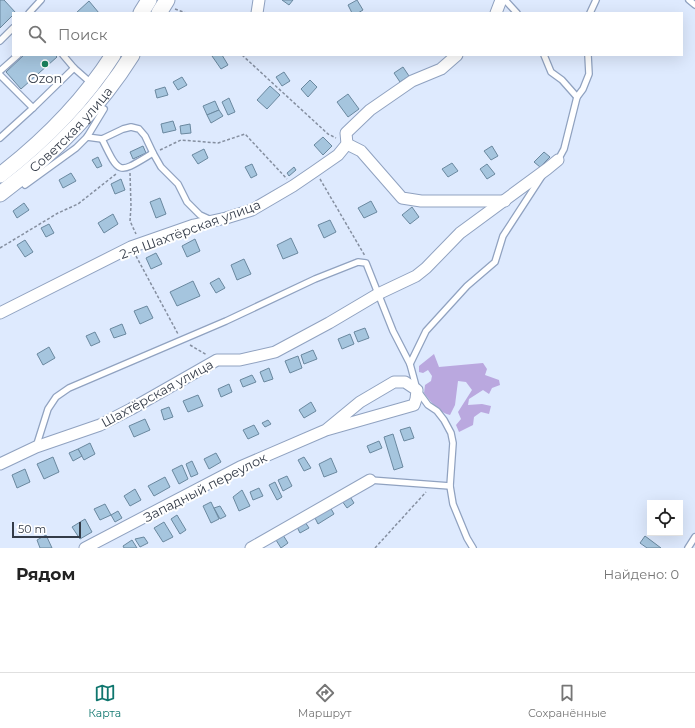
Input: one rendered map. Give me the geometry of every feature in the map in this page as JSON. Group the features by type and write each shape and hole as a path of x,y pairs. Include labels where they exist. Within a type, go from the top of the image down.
{"main road":[{"path":"142,12 149,0"},
{"name":"Советская улица","path":"0,175 45,138 93,84 112,56"},
{"name":"Советская улица","path":"0,194 62,143 113,84 131,56"}],"street":[{"path":"257,12 260,0"},
{"path":"496,12 501,0"},
{"name":"2-я Шахтёрская улица","path":"0,313 136,245 194,225 226,218 252,210 293,186 338,155 347,144 346,133 370,110 412,82 441,70 456,56"},
{"path":"347,144 361,151 402,198 421,201 505,201"},
{"name":"Шахтёрская улица","path":"0,464 36,447 100,425 131,410 217,360 240,360 275,352 329,324 378,294 416,276 426,268 460,233 547,170 558,160"},
{"name":"Западный переулок","path":"326,430 360,402 394,382 405,382 417,390"},
{"path":"414,405 417,390"},
{"name":"Западный переулок","path":"85,548 240,467 326,430 414,405"},
{"path":"251,548 370,480"}],"lane":[{"path":"30,12 41,0"},
{"path":"505,0 516,12"},
{"path":"590,12 596,0"},
{"path":"689,0 695,5"},
{"path":"0,41 12,29"},
{"path":"0,71 17,56"},
{"path":"64,56 74,68 93,84"},
{"path":"544,56 551,72 562,80 577,98"},
{"path":"558,160 564,149 577,98 583,89 589,74 588,56"},
{"path":"0,138 74,68"},
{"path":"0,75 33,108"},
{"path":"25,185 76,148 87,137 104,109"},
{"path":"87,137 102,139 123,129 131,127 139,129 145,136 161,167 178,184 187,202 200,215 211,221"},
{"path":"102,139 113,162 119,168 123,169 129,167 153,154"},
{"path":"62,143 76,148"},
{"path":"410,364 426,331 467,286 495,262 503,236 547,170"},
{"path":"36,447 48,409 56,397 69,388 226,320 315,279 358,262 366,263 393,331 410,364 417,390 428,405 437,411 451,433 453,443 450,486 456,514 473,548"},
{"path":"414,405 428,405"},
{"path":"370,480 450,486"},
{"path":"688,548 695,537"}],"path":[{"path":"165,5 183,12"},
{"path":"243,56 328,134 347,144"},
{"path":"153,154 181,140 218,143 245,134 293,186"},
{"path":"129,167 131,206 130,221 136,245 180,340 217,360"},
{"path":"0,248 58,213 78,204 123,169"},
{"path":"315,171 365,256 366,263"},
{"path":"375,548 432,485"}],"shaded area":[{"path":"434,354 439,367 483,363 487,369 485,375 499,380 500,385 492,388 489,394 483,390 469,399 468,405 482,404 491,406 489,414 481,412 474,417 473,425 459,432 456,425 461,419 458,412 472,390 466,382 458,381 455,405 450,415 442,412 435,406 424,393 425,385 431,381 432,376 428,370 423,373 419,372 419,366"}],"building":[{"path":"0,0 4,0 15,12 12,12 12,16 0,28"},
{"path":"282,0 293,0 289,5"},
{"path":"357,0 363,10 360,12 352,12 348,5"},
{"path":"89,1 98,12 77,12"},
{"path":"23,56 57,57 21,89 6,72"},
{"path":"212,56 223,56 228,65 221,69"},
{"path":"403,67 409,76 400,82 394,73"},
{"path":"284,72 290,81 282,86 276,77"},
{"path":"182,77 187,85 178,90 173,82"},
{"path":"310,80 317,87 308,97 301,89"},
{"path":"270,86 280,95 267,109 257,100"},
{"path":"165,87 168,95 157,98 155,90"},
{"path":"348,94 359,109 348,117 337,102"},
{"path":"229,98 235,112 228,115 222,102"},
{"path":"215,101 219,110 207,115 203,106"},
{"path":"219,110 223,116 211,123 207,115"},
{"path":"173,121 176,130 163,133 161,124"},
{"path":"190,124 191,133 181,134 180,126"},
{"path":"323,137 332,146 323,155 314,145"},
{"path":"143,146 146,153 133,159 130,152"},
{"path":"492,146 498,156 491,160 484,151"},
{"path":"204,149 208,158 198,164 192,155"},
{"path":"544,152 550,157 540,167 534,162"},
{"path":"98,157 102,166 97,168 92,160"},
{"path":"452,163 458,171 448,177 442,169"},
{"path":"252,164 257,175 251,178 245,167"},
{"path":"487,164 495,174 487,179 480,169"},
{"path":"294,167 296,170 289,176 287,173"},
{"path":"71,173 76,181 63,188 59,180"},
{"path":"121,179 125,190 115,194 111,184"},
{"path":"160,198 166,214 156,218 150,202"},
{"path":"371,201 377,212 364,218 358,208"},
{"path":"24,203 29,210 17,218 13,211"},
{"path":"412,207 419,217 410,224 402,215"},
{"path":"113,214 118,224 104,233 98,223"},
{"path":"330,220 336,232 324,238 318,225"},
{"path":"49,224 54,233 46,237 41,228"},
{"path":"291,238 298,253 283,259 277,245"},
{"path":"195,239 200,251 187,257 182,246"},
{"path":"25,240 33,252 25,257 17,245"},
{"path":"156,253 162,264 151,269 146,258"},
{"path":"244,259 251,274 237,280 231,265"},
{"path":"219,278 225,288 216,293 210,283"},
{"path":"193,281 200,296 177,306 170,292"},
{"path":"147,306 153,318 140,324 134,311"},
{"path":"122,324 126,334 114,338 110,329"},
{"path":"365,328 369,338 358,342 354,332"},
{"path":"95,332 100,342 91,346 86,336"},
{"path":"350,334 354,344 342,349 338,339"},
{"path":"49,347 55,358 43,365 37,354"},
{"path":"313,350 317,359 304,364 301,355"},
{"path":"298,356 302,368 290,373 285,361"},
{"path":"269,368 273,379 264,382 260,372"},
{"path":"252,375 256,382 243,387 240,380"},
{"path":"229,384 232,392 221,397 218,389"},
{"path":"198,395 203,406 188,412 183,401"},
{"path":"311,402 316,411 304,418 299,410"},
{"path":"169,407 173,417 164,420 161,410"},
{"path":"145,419 150,430 134,437 129,426"},
{"path":"268,420 271,424 265,427 262,423"},
{"path":"254,425 259,434 248,439 243,430"},
{"path":"410,427 414,438 404,441 400,430"},
{"path":"393,434 403,467 394,470 384,437"},
{"path":"379,441 382,448 370,453 367,446"},
{"path":"90,443 95,454 84,460 78,449"},
{"path":"78,449 82,456 73,461 69,453"},
{"path":"216,453 221,462 209,469 204,459"},
{"path":"53,457 59,472 44,479 37,464"},
{"path":"304,457 311,468 304,471 298,460"},
{"path":"331,458 337,472 324,477 319,464"},
{"path":"192,461 198,474 191,477 186,464"},
{"path":"182,465 188,479 179,484 172,470"},
{"path":"25,469 30,482 17,488 12,475"},
{"path":"287,476 292,486 283,491 278,480"},
{"path":"165,477 170,487 154,496 148,486"},
{"path":"275,482 282,497 277,500 269,485"},
{"path":"259,488 263,496 253,500 250,492"},
{"path":"135,489 141,500 130,506 124,496"},
{"path":"242,490 250,506 239,511 233,497"},
{"path":"349,495 354,503 347,508 342,501"},
{"path":"211,502 219,519 211,523 203,506"},
{"path":"105,504 111,515 100,520 94,509"},
{"path":"220,506 226,516 220,519 214,508"},
{"path":"330,507 334,514 318,524 314,516"},
{"path":"118,511 122,518 115,522 111,515"},
{"path":"177,515 186,530 180,534 171,519"},
{"path":"85,519 92,532 80,539 72,527"},
{"path":"164,522 173,537 163,542 154,528"},
{"path":"305,522 309,528 300,533 297,527"},
{"path":"46,535 52,548 40,548 37,540"},
{"path":"283,535 288,543 281,548 276,540"},
{"path":"645,536 661,548 647,548 640,543"},
{"path":"144,537 148,543 140,547 135,539"},
{"path":"132,540 137,548 124,548 123,546"}],"place":[{"name":"Ozon","path":"45,64"}]}
